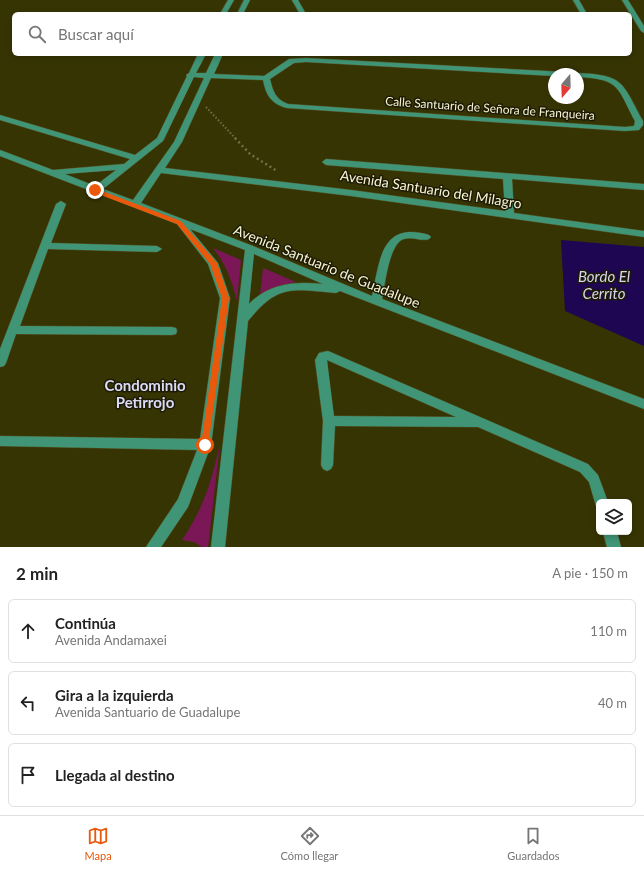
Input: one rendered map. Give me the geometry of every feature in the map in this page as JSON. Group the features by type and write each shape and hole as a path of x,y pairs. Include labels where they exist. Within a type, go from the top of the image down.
{"street":[{"path":"224,12 231,0"},
{"path":"241,12 247,0"},
{"path":"295,0 302,12"},
{"path":"576,0 583,12"},
{"path":"625,0 644,31"},
{"path":"95,190 160,139 190,75 201,56"},
{"path":"135,205 178,142 207,76 218,56"},
{"path":"190,75 266,78 292,60 548,73"},
{"name":"Calle Santuario de Señora de Franqueira","path":"266,78 271,96 275,101 287,106 625,129 636,128 639,125 639,121 620,86 616,82 605,77 584,75"},
{"path":"0,117 135,158"},
{"name":"Avenida Santuario de Guadalupe","path":"0,153 250,248 344,289 644,404"},
{"path":"326,162 644,187"},
{"path":"51,173 126,166"},
{"name":"Avenida Santuario del Milagro","path":"158,170 351,193 644,234"},
{"path":"507,176 510,216"},
{"path":"0,363 61,204"},
{"path":"153,547 183,502 205,445 225,298 213,263 179,222"},
{"path":"376,301 387,253 393,240 403,235 426,237"},
{"path":"45,246 157,249"},
{"path":"218,547 250,248"},
{"path":"242,320 264,296 280,288 297,286 344,289"},
{"path":"13,330 172,331"},
{"path":"327,465 329,421 321,360 323,356 328,355 587,470 594,479 600,499"},
{"path":"329,421 481,422"},
{"path":"0,440 205,445"},
{"path":"611,535 614,547"}],"path":[{"path":"197,98 218,118 250,154 280,173"}],"shaded area":[{"path":"213,248 241,260 237,301 228,273 222,260"},
{"path":"263,268 296,282 279,286 260,295"},
{"path":"220,444 208,547 202,547 194,542 182,540 196,517 206,494"}],"water":[{"name":"Bordo El Cerrito","path":"561,240 644,247 644,346 565,311"}],"district":[{"name":"Condominio Petirrojo","path":"145,394"}],"route":[{"path":"95,190 179,222 213,263 225,298 205,445"}]}
